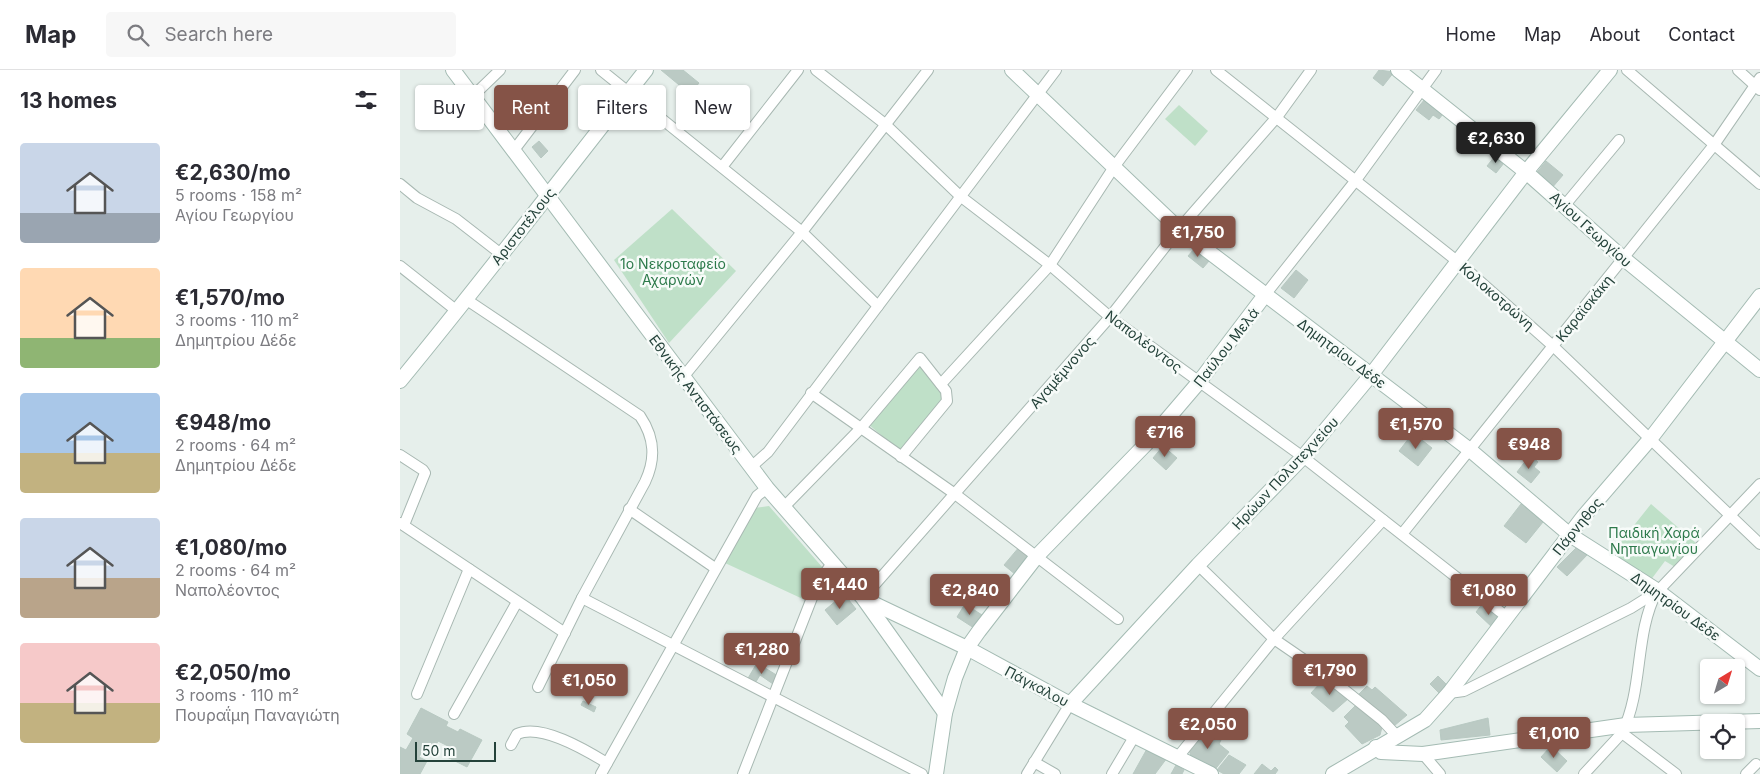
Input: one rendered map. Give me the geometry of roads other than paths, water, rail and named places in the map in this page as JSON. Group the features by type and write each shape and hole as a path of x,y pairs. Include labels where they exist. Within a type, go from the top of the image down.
{"street":[{"name":"Εθνικής Αντιστάσεως","path":"453,70 465,85"},
{"path":"484,85 500,70"},
{"path":"514,150 575,70"},
{"path":"602,70 622,85"},
{"name":"Αριστοτέλους","path":"635,85 646,70"},
{"path":"722,167 798,70"},
{"name":"Ναπολέοντος","path":"816,70 885,124 960,196 1050,265 1110,317 1303,457 1507,617"},
{"path":"684,376 802,232 928,70"},
{"name":"Δημητρίου Δέδε","path":"1012,70 1179,229 1470,450 1570,535 1658,591 1760,669"},
{"path":"751,467 768,452 1056,70"},
{"path":"941,384 995,328 1050,265 1114,167 1187,70"},
{"name":"Κολοκοτρώνη","path":"1216,70 1457,261 1553,346 1760,544"},
{"name":"Αγαμέμνονος","path":"863,598 1110,317 1179,229 1277,117 1311,70"},
{"name":"Αγίου Γεωργίου","path":"1398,70 1526,172 1623,258 1760,370"},
{"name":"Παύλου Μελά","path":"936,774 945,712 955,678 967,648 1037,556 1116,478 1199,382 1356,180 1436,70"},
{"name":"Ηρώων Πολυτεχνείου","path":"1027,774 1070,704 1198,565 1303,457 1371,375 1526,172 1610,70"},
{"path":"1627,70 1760,184"},
{"path":"1738,70 1758,84"},
{"name":"Καραϊσκάκη","path":"1402,534 1714,144 1758,84"},
{"name":"Εθνικής Αντιστάσεως","path":"484,110 767,488 863,598 945,712"},
{"path":"666,121 802,232 878,306"},
{"name":"Αριστοτέλους","path":"400,381 467,300 599,130"},
{"path":"1565,205 1619,140"},
{"path":"400,184 417,198 456,219 501,254"},
{"path":"400,266 457,312"},
{"name":"Πάρνηθος","path":"1333,774 1376,747 1425,720 1449,692 1570,535 1651,438 1760,296"},
{"path":"467,300 640,416 646,425 654,452 652,466 582,598 538,687"},
{"path":"784,507 861,428 920,358 946,391 947,401 901,457"},
{"path":"811,393 955,494 1118,619"},
{"path":"400,455 424,470 425,474 402,524 565,633"},
{"path":"1449,692 1464,691 1632,608 1658,591 1760,484"},
{"path":"601,774 715,568 757,496 767,488"},
{"path":"629,509 715,568"},
{"path":"1177,758 1274,639 1383,520"},
{"path":"743,774 817,585 832,563"},
{"path":"1198,565 1274,639 1330,678 1382,720 1397,736"},
{"path":"417,694 469,569"},
{"path":"1584,774 1624,729 1633,703 1646,619 1658,591"},
{"path":"582,598 922,774"},
{"name":"Πάγκαλου","path":"863,598 967,648 1070,704 1211,774"},
{"path":"454,714 517,602"},
{"path":"1376,747 1381,752 1423,754 1624,729 1760,721"},
{"path":"1624,729 1676,774"},
{"path":"511,745 517,734 529,731 567,740 607,762"},
{"path":"1112,774 1134,737"},
{"path":"1423,754 1440,774"},
{"path":"1034,762 1055,774"},
{"path":"1746,774 1756,764"}],"park label":[{"name":"1ο Νεκροταφείο Αχαρνών","path":"673,272"},
{"name":"Παιδική Χαρά Νηπιαγωγίου","path":"1654,540"}]}
